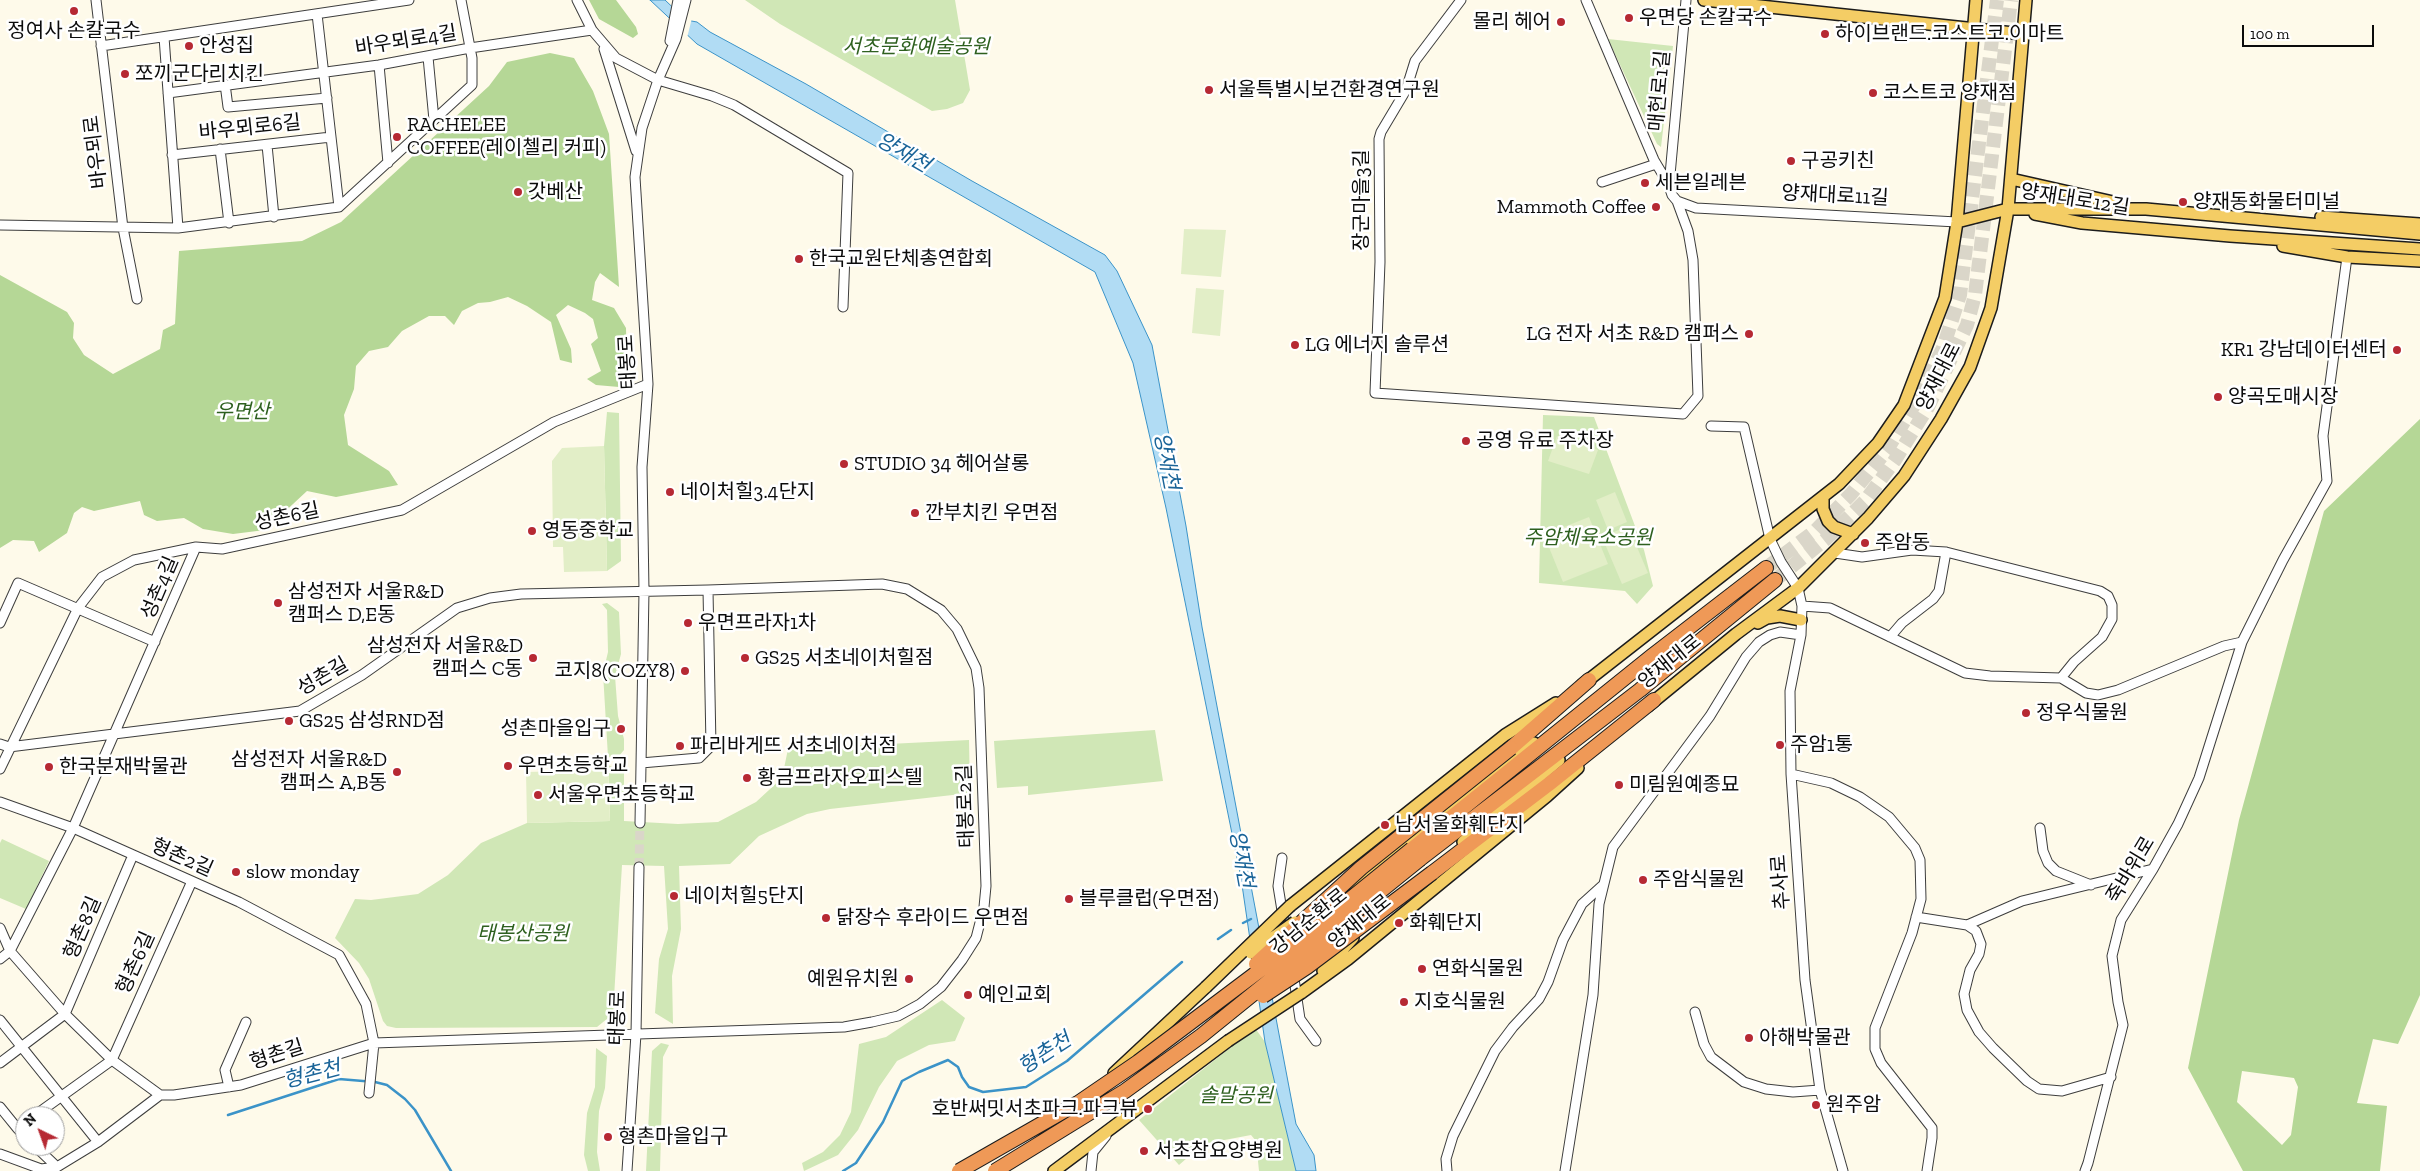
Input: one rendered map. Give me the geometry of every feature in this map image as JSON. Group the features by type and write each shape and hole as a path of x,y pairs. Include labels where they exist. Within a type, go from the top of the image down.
{"highway":[{"name":"양재대로","path":"1416,854 1652,656 1766,568"},
{"name":"양재대로","path":"1640,690 1775,580"},
{"path":"1189,1024 1231,988 1360,868 1511,748 1589,680"},
{"name":"강남순환로","path":"959,1171 1078,1102 1189,1024 1416,854 1640,690"},
{"path":"1202,1036 1307,967 1549,784 1654,700"},
{"name":"강남순환로","path":"995,1171 1125,1091 1202,1036 1416,854"}],"main road":[{"path":"1704,0 2023,34"},
{"name":"양재대로","path":"1008,1171 1225,971 1290,906 1505,735 1589,680 1770,539 1839,484 1878,443 1904,405 1946,298 1957,222 1976,0"},
{"name":"양재대로","path":"1054,1171 1118,1121 1228,1041 1348,959 1548,796 1654,700 1736,634 1798,588 1853,534 1904,476 1941,419 1970,367 1991,308 2008,209 2026,0"},
{"path":"2011,179 2146,210"},
{"name":"양재대로11길","path":"1957,222 2008,209"},
{"name":"양재대로12길","path":"2008,209 2146,210 2197,213 2420,234"},
{"name":"양재대로12길","path":"2008,209 2082,223 2230,236 2420,249"},
{"path":"2197,213 2281,214 2420,224"},
{"path":"2230,236 2346,258 2420,260"},
{"path":"1823,497 1823,509 1828,521 1834,527 1853,534"},
{"path":"1736,634 1767,618 1780,616 1802,620"},
{"path":"1225,971 1302,916 1371,871 1513,758 1652,656"},
{"path":"1305,990 1373,918 1640,690"}],"street":[{"name":"바우뫼로","path":"96,0 123,228 137,299"},
{"path":"101,46 409,0"},
{"path":"0,225 178,228 340,207 472,85 470,48 462,0"},
{"path":"577,0 592,30 602,44 616,58 658,80 712,96 734,105 848,173 843,307"},
{"path":"668,56 678,0"},
{"path":"668,56 676,39 686,0"},
{"name":"장군마을3길","path":"1461,0 1415,61 1406,90 1379,138 1380,262 1376,393 1683,414 1698,396 1692,260 1688,231 1677,201"},
{"path":"1586,0 1656,164 1677,201"},
{"name":"매헌로1길","path":"1669,186 1686,0"},
{"name":"바우뫼로6길","path":"317,14 340,207"},
{"name":"바우뫼로4길","path":"168,93 324,70 379,65 470,48 592,30"},
{"name":"바우뫼로6길","path":"164,37 178,228"},
{"path":"602,44 620,95 637,154"},
{"name":"태봉로","path":"640,823 644,591 642,467 648,384 635,196 637,154 642,128 668,56"},
{"path":"428,57 434,120"},
{"path":"379,65 388,163"},
{"path":"225,84 228,107 327,98"},
{"name":"바우뫼로6길","path":"172,155 331,136"},
{"path":"267,145 274,217"},
{"path":"220,149 229,222"},
{"path":"1602,182 1656,164"},
{"name":"양재대로11길","path":"1677,201 1696,208 1957,222"},
{"name":"죽바위로","path":"2084,1171 2111,1077 2123,1025 2112,956 2122,920 2153,869 2199,778 2242,642 2283,560 2327,481 2323,436 2346,258"},
{"name":"성촌6길","path":"9,747 78,608 102,577 134,560 196,548 222,549 402,510 554,422 648,384"},
{"path":"1711,426 1744,427 1770,539 1781,562 1798,588"},
{"name":"성촌4길","path":"10,951 73,828 196,548"},
{"path":"1835,553 1862,557 1912,550 1946,552 2100,591 2108,596 2112,604 2112,619 2102,637 2074,662 2061,678"},
{"path":"1890,637 1902,623 1933,599 1939,591 1946,552"},
{"name":"성촌4길","path":"0,623 18,584 155,642"},
{"name":"태봉로2길","path":"636,1034 844,1027 898,1016 920,1004 941,987 962,960 976,938 984,908 986,886 979,688 976,668 957,629 941,610 907,589 882,584 644,591"},
{"name":"추사로","path":"1798,588 1802,606 1802,620 1801,635 1790,691 1791,774 1805,980 1820,1090 1843,1171"},
{"path":"641,763 699,758 711,746 708,590"},
{"name":"성촌길","path":"0,744 9,747 300,711 362,675 457,608 490,598 521,594 644,591"},
{"path":"1802,606 1830,608 1966,672 1990,676 2061,678 2086,693 2098,695 2118,690 2224,646 2242,642"},
{"path":"1565,1171 1594,995 1599,904 1613,847 1710,716 1746,658 1770,635 1780,632 1801,635"},
{"path":"0,769 9,747"},
{"path":"1791,774 1831,783 1860,797 1889,817 1915,848 1920,860 1921,899 1916,918 1875,1028 1875,1049 1881,1063 1932,1128 1927,1171"},
{"name":"형촌2길","path":"0,802 73,828 239,902 339,955 366,1004 374,1043 368,1093"},
{"path":"2040,828 2043,851 2048,864 2056,870 2091,884"},
{"name":"형촌8길","path":"65,1014 133,855"},
{"path":"1282,858 1278,886 1300,1019 1316,1040"},
{"name":"태봉로","path":"627,1171 636,1034 639,866"},
{"path":"1916,918 1967,924 2022,901 2153,869"},
{"name":"형촌6길","path":"112,1060 192,881"},
{"path":"1447,1171 1446,1159 1453,1136 1495,1051 1513,1027 1539,999 1548,982 1563,940 1582,904 1603,885"},
{"path":"1967,924 1976,931 1981,944 1979,954 1970,970 1964,994 1967,1010 1979,1032 1993,1048 2028,1082 2039,1089 2062,1091 2111,1077"},
{"path":"0,928 10,951 65,1014 112,1060 160,1095 98,1142 57,1167 41,1170 0,1154"},
{"path":"0,958 10,951"},
{"path":"1696,1012 1704,1044 1712,1057 1744,1082 1766,1089 1793,1092 1820,1090"},
{"path":"0,1064 65,1014"},
{"path":"0,1020 23,1046 98,1142"},
{"path":"229,1087 224,1070 246,1022"},
{"name":"형촌길","path":"160,1095 241,1085 374,1043 636,1034"},
{"path":"48,1106 112,1060"},
{"path":"0,1107 15,1127"},
{"path":"1090,1171 1093,1152 1118,1121"},
{"path":"45,1156 57,1167"}],"green space":[{"path":"589,0 616,0 636,27 638,34 633,38 599,19"},
{"name":"서초문화예술공원","path":"745,0 955,0 970,90 963,103 947,109 932,111 780,24"},
{"path":"1608,39 1673,46 1661,147 1657,144"},
{"name":"우면산","path":"550,53 574,58 593,91 609,134 619,287 600,273 595,282 592,300 614,308 626,328 627,371 619,387 596,385 587,379 601,371 591,344 598,338 593,319 585,313 568,305 556,315 571,349 572,363 560,360 551,322 527,306 508,297 478,303 462,311 454,325 445,316 429,316 402,331 388,347 369,351 356,366 354,389 344,415 348,445 389,471 398,485 336,497 307,491 265,530 233,534 203,529 184,518 157,521 144,515 140,501 94,511 82,507 74,513 67,533 39,552 34,541 13,540 0,548 0,275 67,312 74,323 73,338 84,355 113,374 160,349 163,330 175,324 179,251 302,241 341,222 489,86 507,62"},
{"path":"1184,229 1226,230 1221,277 1181,274"},
{"path":"1196,288 1224,290 1220,336 1192,333"},
{"path":"607,412 619,413 621,561 607,571 604,446"},
{"name":"주암체육소공원","path":"1543,415 1594,417 1644,550 1653,586 1637,604 1625,591 1539,583"},
{"path":"2420,419 2420,995 2398,1044 2373,1039 2357,1103 2387,1106 2380,1171 2243,1171 2188,1068 2239,820 2324,511","holes":["2242,1071 2294,1078 2298,1087 2291,1135 2282,1145 2237,1102"]},
{"path":"1557,436 1598,450 1589,474 1548,461"},
{"path":"604,446 607,571 564,572 563,547 553,547 552,461 562,448"},
{"path":"1615,492 1627,522 1608,530 1596,500"},
{"path":"1589,517 1608,564 1563,582 1544,535"},
{"path":"1628,526 1648,573 1622,584 1602,537"},
{"path":"607,603 619,612 621,654 615,676 618,716 624,739 624,750 619,756 608,757 603,673 608,652 607,610 602,604"},
{"path":"1155,730 1163,781 1028,795 1028,786 997,788 994,741"},
{"name":"태봉산공원","path":"969,740 970,793 830,809 807,814 759,836 730,864 679,866 681,929 672,976 673,1024 655,1013 659,959 668,929 664,866 622,865 613,1014 597,1027 396,1028 387,1026 383,1021 369,979 359,963 335,938 355,899 371,900 418,894 448,875 481,843 527,823 610,821 608,765 624,773 624,821 678,824 718,822 756,802 782,778 788,749"},
{"path":"608,770 610,821 527,823 526,772"},
{"path":"2,839 49,861 26,909 0,898 0,843"},
{"path":"942,1000 965,1018 955,1041 929,1045 897,1061 879,1087 858,1130 838,1155 804,1171 802,1163 823,1152 840,1135 851,1112 859,1044 886,1037"},
{"name":"솔말공원","path":"1255,1028 1265,1042 1296,1171 1259,1171 1256,1141 1251,1135 1203,1144 1179,1165 1139,1120"},
{"path":"661,1043 669,1045 663,1057 660,1171 646,1171 652,1051"},
{"path":"596,1048 607,1056 605,1088 599,1111 597,1152 600,1171 588,1171 584,1155 587,1113 595,1087"}],"water":[{"name":"양재천","path":"650,0 665,0 686,20 697,22 710,32 806,84 972,181 1105,255 1117,271 1152,345 1186,526 1202,627 1296,1124 1314,1155 1316,1171 1296,1171 1265,1042 1241,878 1166,508 1133,363 1095,272 697,44"}],"pier":[{"path":"672,5 687,17 692,18 687,38 669,21"}],"waterway":[{"name":"형촌천","path":"1243,923 1251,919"},
{"name":"형촌천","path":"1218,939 1231,930"},
{"name":"형촌천","path":"843,1171 856,1163 883,1122 902,1081 948,1060 958,1067 969,1087 983,1092 1026,1087 1067,1061 1182,962"},
{"name":"형촌천","path":"228,1115 339,1079 387,1085 405,1099 415,1110 451,1171"}],"tunnel":[{"path":"1766,568 1815,531 1851,494 1887,450 1919,397 1943,348 1960,295 1997,0"},
{"path":"1775,580 1826,539 1865,501 1895,460 1928,407 1967,325 1975,295 2011,0"},
{"path":"639,867 640,823"}],"place":[{"name":"정여사 손칼국수","path":"74,11"},
{"name":"우면당 손칼국수","path":"1629,18"},
{"name":"몰리 헤어","path":"1561,22"},
{"name":"하이브랜드.코스트코.이마트","path":"1825,34"},
{"name":"안성집","path":"189,46"},
{"name":"쪼끼군다리치킨","path":"125,74"},
{"name":"서울특별시보건환경연구원","path":"1209,90"},
{"name":"코스트코 양재점","path":"1873,93"},
{"name":"RACHELEE COFFEE(레이첼리 커피)","path":"397,137"},
{"name":"구공키친","path":"1791,161"},
{"name":"세븐일레븐","path":"1645,183"},
{"name":"갓베산","path":"518,192"},
{"name":"양재동화물터미널","path":"2183,202"},
{"name":"Mammoth Coffee","path":"1656,207"},
{"name":"한국교원단체총연합회","path":"799,259"},
{"name":"LG 전자 서초 R&D 캠퍼스","path":"1749,334"},
{"name":"LG 에너지 솔루션","path":"1295,345"},
{"name":"KR1 강남데이터센터","path":"2397,350"},
{"name":"양곡도매시장","path":"2218,397"},
{"name":"공영 유료 주차장","path":"1466,441"},
{"name":"STUDIO 34 헤어살롱","path":"844,464"},
{"name":"네이처힐3.4단지","path":"670,492"},
{"name":"깐부치킨 우면점","path":"915,513"},
{"name":"영동중학교","path":"532,531"},
{"name":"주암동","path":"1865,543"},
{"name":"삼성전자 서울R&D 캠퍼스 D,E동","path":"278,603"},
{"name":"우면프라자1차","path":"688,623"},
{"name":"삼성전자 서울R&D 캠퍼스 C동","path":"533,658"},
{"name":"GS25 서초네이처힐점","path":"745,658"},
{"name":"코지8(COZY8)","path":"685,671"},
{"name":"정우식물원","path":"2026,713"},
{"name":"GS25 삼성RND점","path":"289,721"},
{"name":"성촌마을입구","path":"621,729"},
{"name":"주암1통","path":"1780,745"},
{"name":"파리바게뜨 서초네이처점","path":"680,746"},
{"name":"우면초등학교","path":"508,766"},
{"name":"한국분재박물관","path":"49,767"},
{"name":"삼성전자 서울R&D 캠퍼스 A,B동","path":"397,772"},
{"name":"황금프라자오피스텔","path":"747,778"},
{"name":"미림원예종묘","path":"1619,785"},
{"name":"서울우면초등학교","path":"538,795"},
{"name":"남서울화훼단지","path":"1385,825"},
{"name":"slow monday","path":"236,872"},
{"name":"주암식물원","path":"1643,880"},
{"name":"네이처힐5단지","path":"674,896"},
{"name":"블루클럽(우면점)","path":"1069,899"},
{"name":"닭장수 후라이드 우면점","path":"826,918"},
{"name":"화훼단지","path":"1399,923"},
{"name":"연화식물원","path":"1422,969"},
{"name":"예원유치원","path":"909,979"},
{"name":"예인교회","path":"968,995"},
{"name":"지호식물원","path":"1404,1002"},
{"name":"아해박물관","path":"1749,1038"},
{"name":"원주암","path":"1816,1105"},
{"name":"호반써밋서초파크.파크뷰","path":"1148,1109"},
{"name":"형촌마을입구","path":"608,1137"},
{"name":"서초참요양병원","path":"1144,1151"}]}
